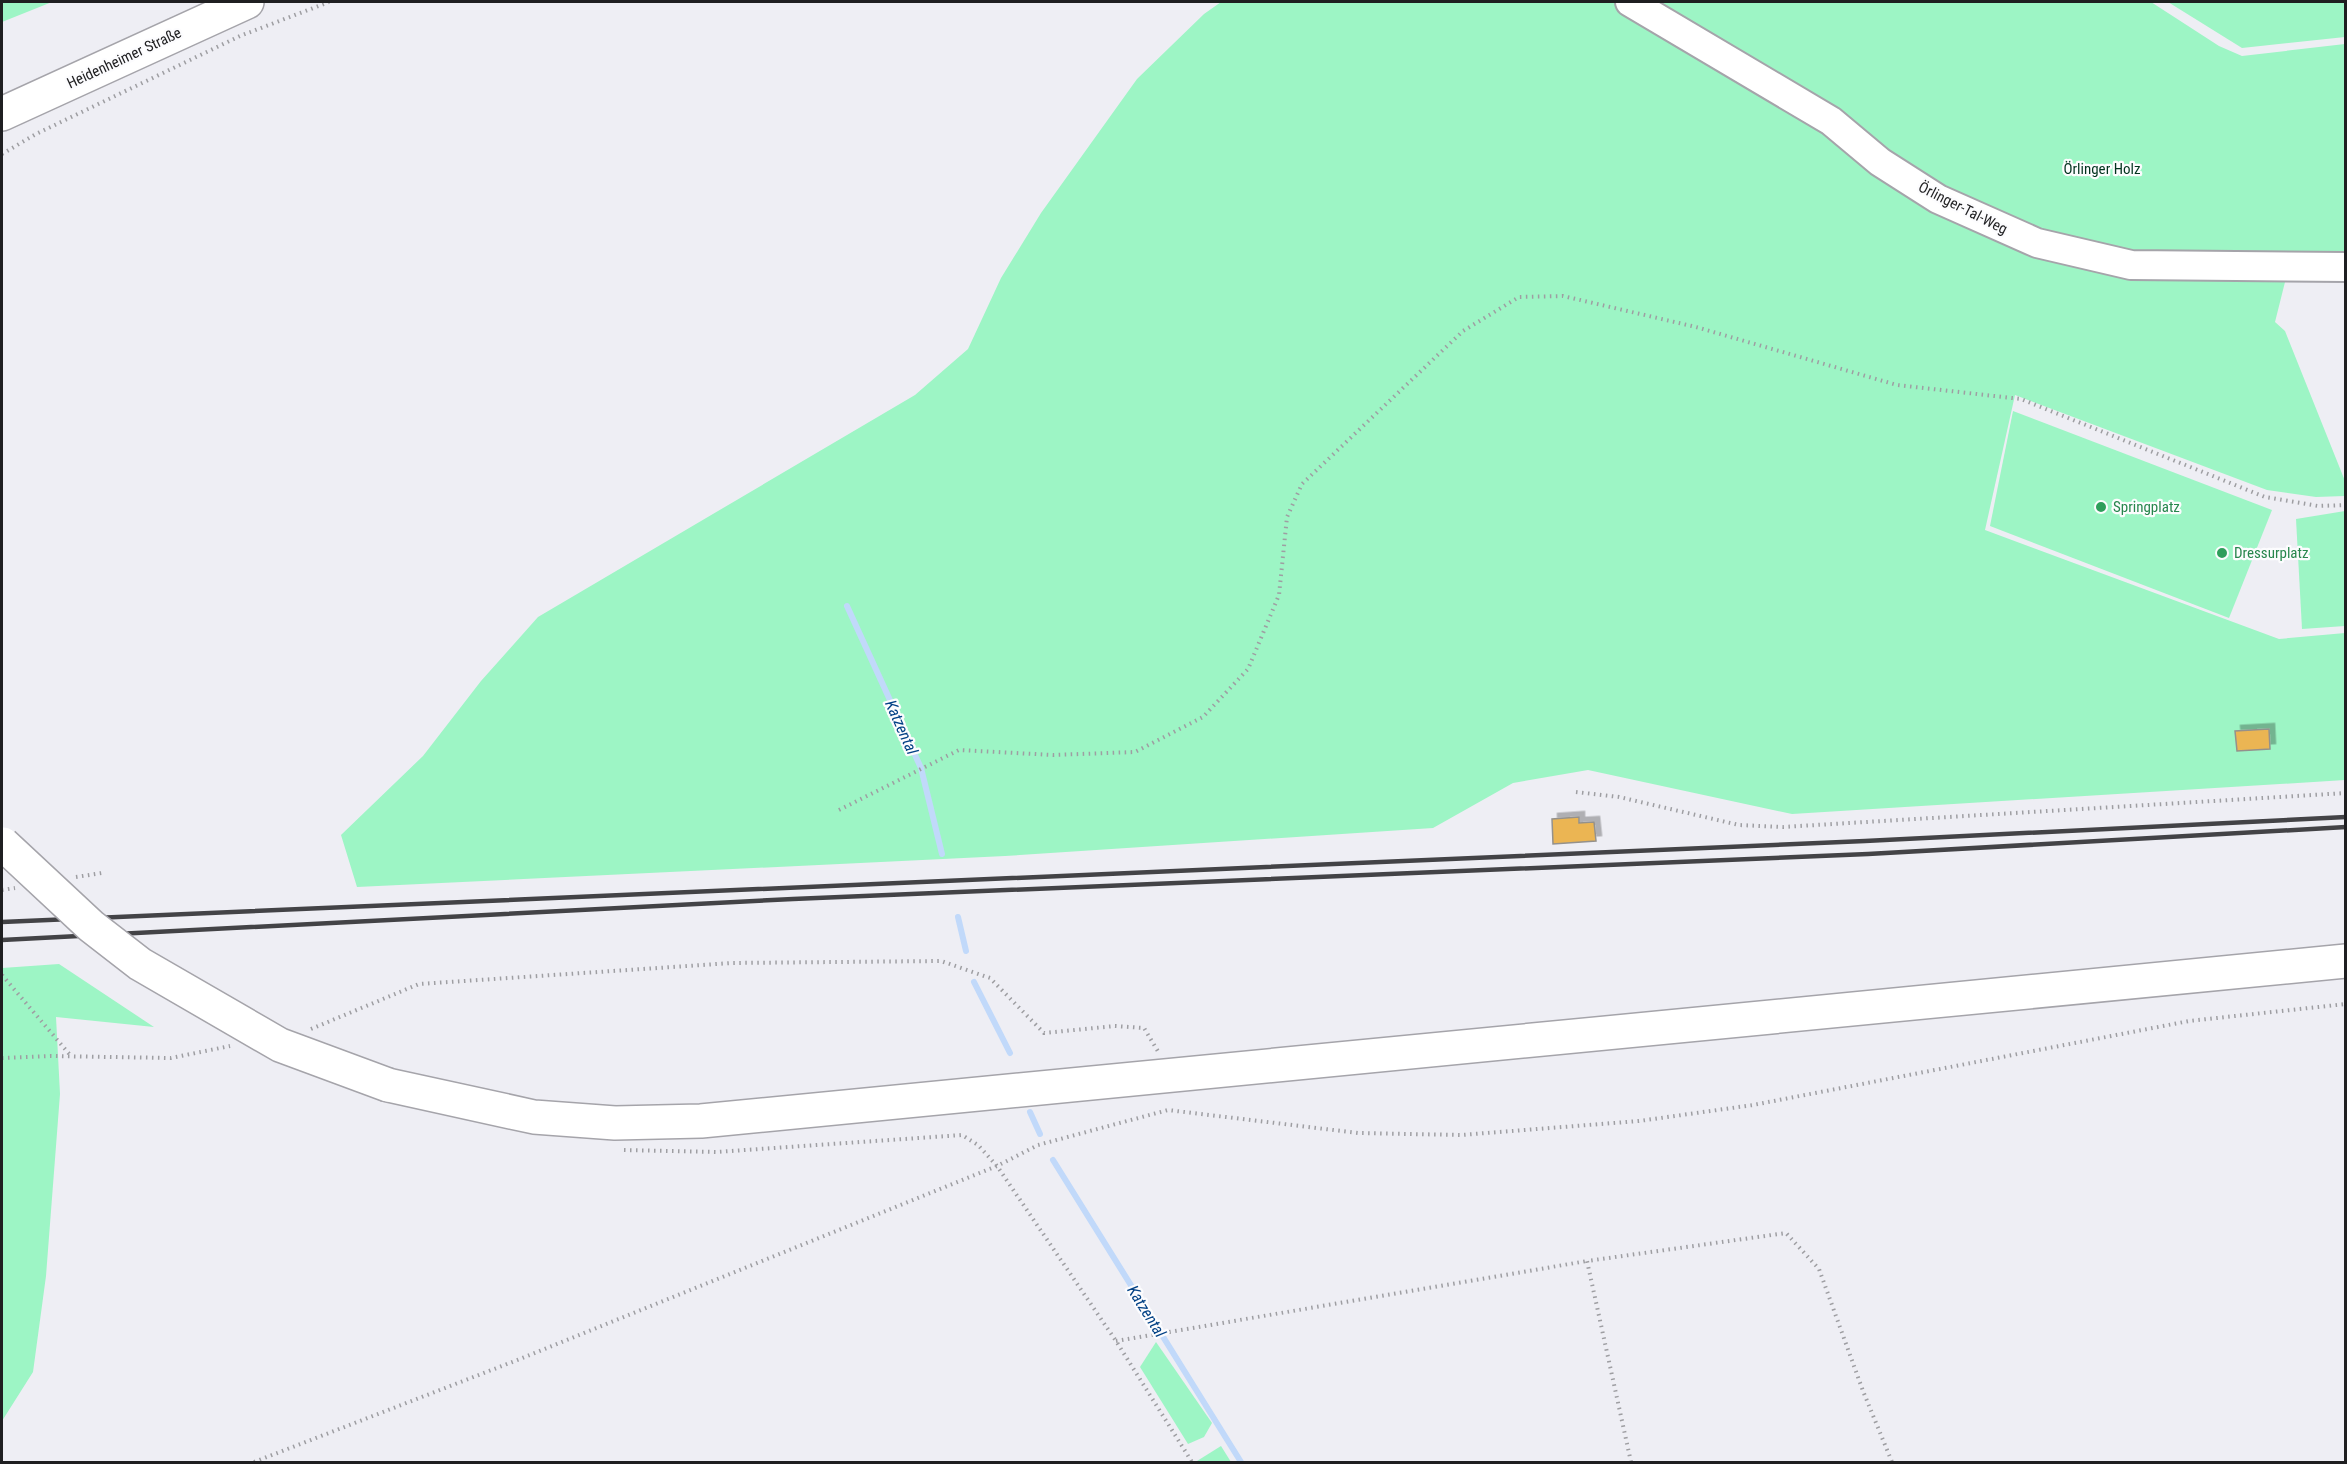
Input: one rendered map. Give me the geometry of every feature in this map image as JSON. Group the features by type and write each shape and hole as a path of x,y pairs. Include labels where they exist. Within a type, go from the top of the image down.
{"main road":[{"name":"Heidenheimer Straße","path":"2,114 247,2"},
{"path":"2,843 91,926 140,964 280,1046 388,1084 534,1117 615,1123 701,1121 2346,961"}],"street":[{"name":"Örlinger-Tal-Weg","path":"1630,2 1831,121 1880,162 1938,199 2037,243 2131,265 2346,267"}],"path":[{"path":"2,154 36,134 240,36 330,2"},
{"path":"839,810 959,750 1053,755 1135,752 1203,717 1248,669 1279,595 1287,517 1302,483 1463,330 1519,297 1563,296 1696,327 1897,385 2021,399 2265,497 2318,506 2346,504"},
{"path":"1576,792 1619,797 1739,825 1783,827 2346,793"},
{"path":"303,1031 313,1029 420,984 732,963 941,961 990,978 1044,1033 1115,1026 1144,1028 1159,1049 1163,1075"},
{"path":"2,975 72,1056"},
{"path":"254,1462 520,1359 997,1166 1038,1144 1168,1110 1358,1132 1415,1134 1461,1135 1639,1121 1753,1105 2188,1021 2346,1004"},
{"path":"2,1058 72,1056 171,1058 237,1045"},
{"path":"962,1135 978,1145 997,1166 1116,1341 1192,1462"},
{"path":"1116,1341 1587,1261 1786,1233 1819,1269 1863,1391 1892,1462"},
{"path":"1587,1261 1631,1462"}],"green space":[{"path":"2,2 52,2 2,22"},
{"name":"Örlinger Holz","path":"1221,2 2151,2 2219,46 2242,56 2345,44 2345,253 2292,254 2275,322 2285,331 2345,481 2345,496 2316,497 2267,490 2015,395 1985,530 2279,639 2345,633 2345,780 1792,814 1588,770 1513,783 1433,828 1005,856 357,887 341,835 423,756 481,681 538,617 915,395 968,349 1001,278 1041,213 1137,79 1204,14"},
{"path":"2168,2 2345,2 2345,37 2242,48"},
{"name":"Springplatz","path":"2013,411 2272,510 2229,618 1990,526"},
{"path":"2345,511 2345,626 2302,629 2296,519"},
{"path":"59,964 154,1027 56,1017 60,1094 46,1276 33,1372 2,1421 2,968"},
{"path":"1156,1342 1212,1423 1204,1437 1188,1444 1140,1367"},
{"path":"1221,1446 1231,1462 1197,1461"}],"building":[{"path":"2269,729 2270,749 2237,751 2235,731"},
{"path":"1579,817 1579,823 1594,822 1596,841 1553,844 1552,819"}],"waterway":[{"name":"Katzental","path":"847,606 921,768 942,854"},
{"name":"Katzental","path":"958,917 966,951"},
{"name":"Katzental","path":"974,982 1010,1053"},
{"name":"Katzental","path":"1030,1112 1040,1134"},
{"name":"Katzental","path":"1053,1160 1241,1462"}],"railway":[{"path":"2,922 1865,841 2346,817"},
{"path":"2,940 793,899 1868,854 2346,827"}],"place":[{"name":"Springplatz","path":"2101,507"},
{"name":"Dressurplatz","path":"2222,553"}]}
